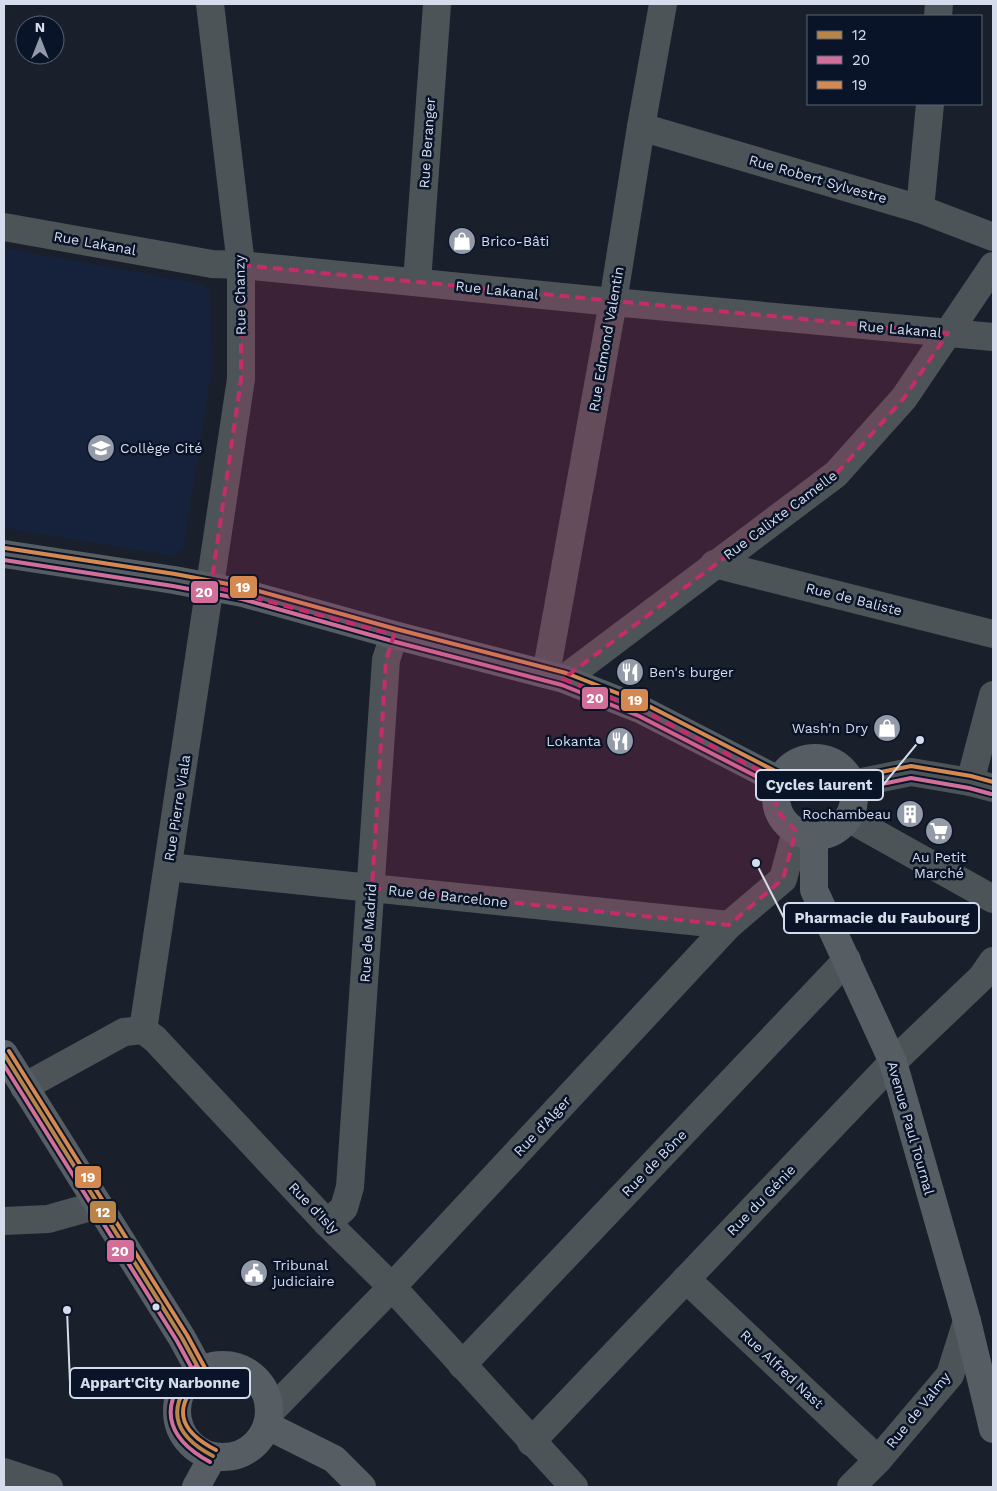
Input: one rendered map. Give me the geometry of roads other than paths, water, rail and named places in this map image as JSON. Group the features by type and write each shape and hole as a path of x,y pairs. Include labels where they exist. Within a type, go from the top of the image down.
{"main road":[{"path":"4,554 211,586 243,593 394,635 555,676 642,710 780,781"},
{"path":"811,758 824,759 836,764 846,773 852,784 854,801 848,818 839,828 827,834 805,834 787,824 780,814 776,803 776,792 787,770 798,762 811,758"},
{"name":"Avenue Paul Tournal","path":"805,834 814,890 893,1062 967,1321 993,1429"},
{"path":"4,1054 182,1338 200,1371"},
{"path":"227,1365 241,1368 253,1375 262,1386 268,1398 269,1419 263,1436 255,1445 246,1452 224,1458 200,1451 189,1442 181,1431 177,1418 177,1404 181,1391 189,1379 200,1371 213,1366 227,1365"},
{"path":"269,1419 334,1459 362,1487"},
{"path":"196,1487 213,1456"}],"street":[{"name":"Rue Chanzy","path":"210,4 241,264 241,379 211,586"},
{"name":"Rue Beranger","path":"417,282 437,4"},
{"name":"Rue Edmond Valentin","path":"555,676 613,302 662,4"},
{"path":"920,209 930,105"},
{"name":"Rue Robert Sylvestre","path":"641,127 920,209 993,237"},
{"name":"Rue Lakanal","path":"4,227 212,264 241,264 613,302 993,337"},
{"name":"Rue Calixte Camelle","path":"555,676 714,564 836,474 904,398 993,266"},
{"name":"Rue de Baliste","path":"714,564 993,634"},
{"name":"Rue Pierre Viala","path":"143,1030 211,586"},
{"name":"Rue de Madrid","path":"327,1223 344,1208 350,1187 372,888 386,660 394,635"},
{"path":"852,784 911,772 982,785 993,694"},
{"path":"848,818 993,899"},
{"name":"Rue d'Alger","path":"269,1419 729,925 783,879 805,834"},
{"name":"Rue de Barcelone","path":"168,867 729,925"},
{"name":"Rue de Bône","path":"462,1365 847,960"},
{"name":"Rue du Génie","path":"531,1442 893,1062 990,975"},
{"path":"24,1087 124,1032 143,1030"},
{"name":"Rue d'Isly","path":"143,1030 155,1039 327,1223 392,1287 572,1487"},
{"path":"4,1221 48,1219 98,1205"},
{"name":"Rue Alfred Nast","path":"686,1278 878,1460"},
{"name":"Rue de Valmy","path":"851,1487 878,1460 950,1375 967,1321"},
{"path":"4,1472 49,1487"}],"place":[{"name":"Brico-Bâti","path":"462,241"},
{"name":"Collège Cité","path":"101,448"},
{"name":"Ben's burger","path":"630,672"},
{"name":"Wash'n Dry","path":"887,728"},
{"name":"Cycles laurent","path":"920,740"},
{"name":"Lokanta","path":"620,741"},
{"name":"Rochambeau","path":"910,814"},
{"name":"Au Petit Marché","path":"939,831"},
{"name":"Pharmacie du Faubourg","path":"756,863"},
{"name":"Tribunal judiciaire","path":"254,1273"},
{"name":"Appart'City Narbonne","path":"67,1310"}]}
